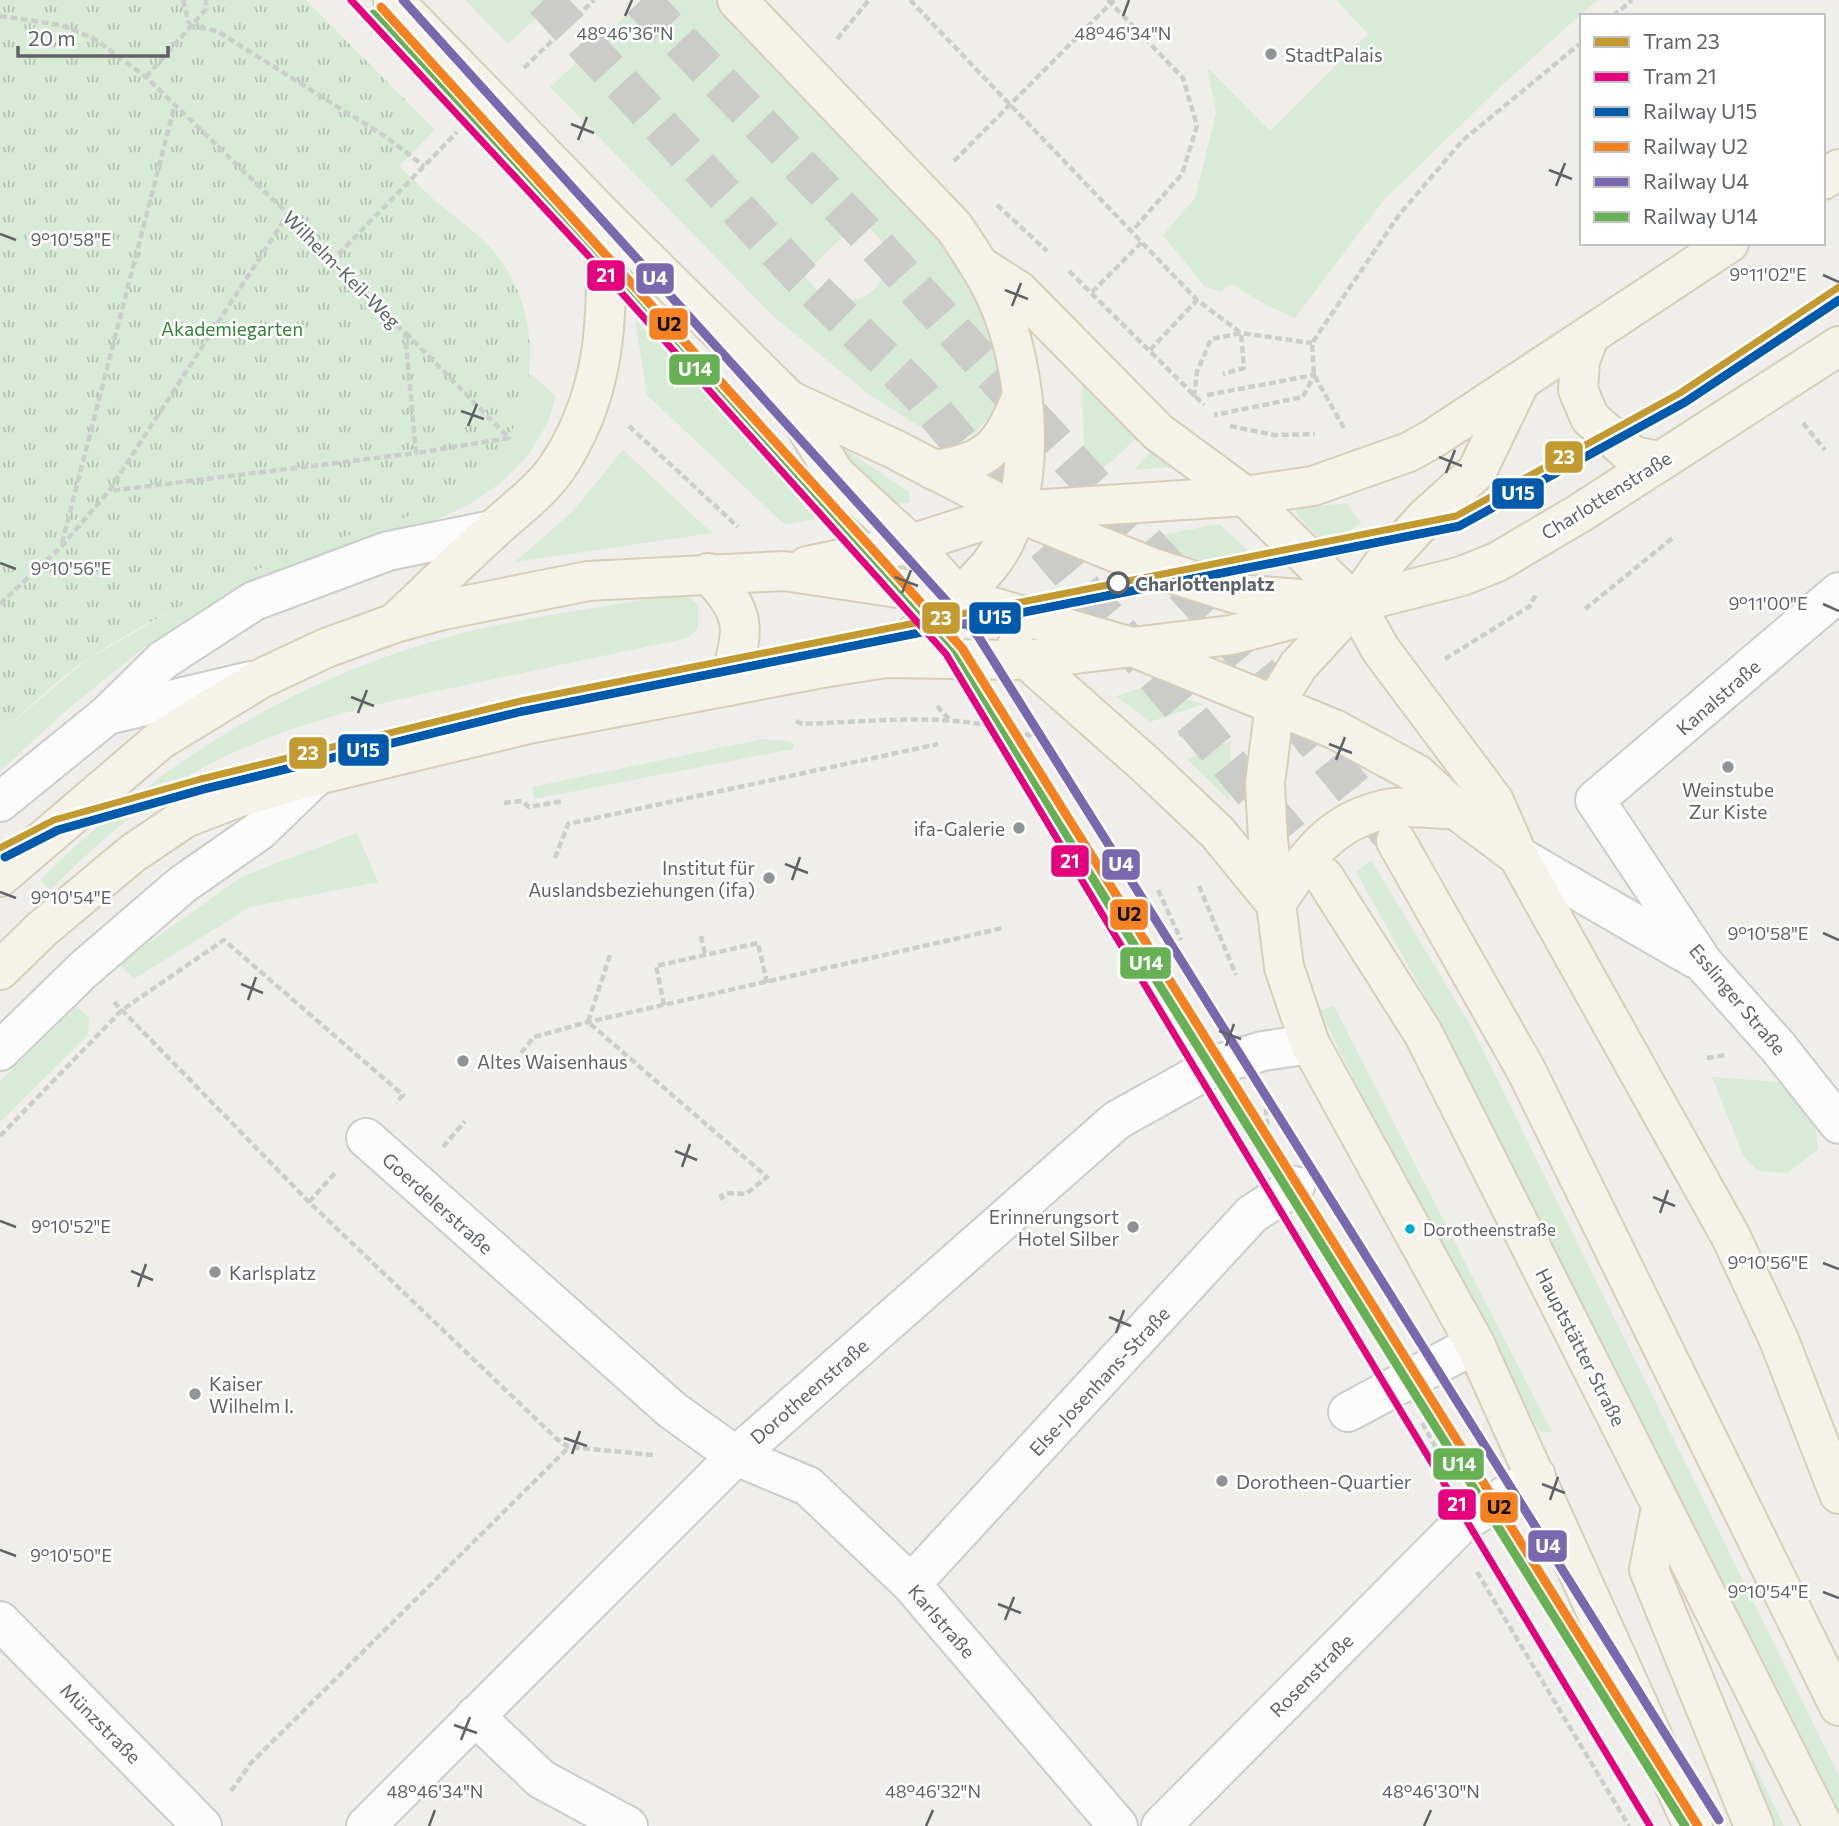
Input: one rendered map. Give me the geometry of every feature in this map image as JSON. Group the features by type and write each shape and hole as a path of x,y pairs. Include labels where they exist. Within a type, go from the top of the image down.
{"main road":[{"path":"393,0 604,217 789,400 835,474 911,544 958,597 1217,832 1276,904"},
{"path":"737,0 954,228 980,266 999,302 1011,341 1027,446 1025,481 1004,540 990,565 958,597 886,658"},
{"path":"395,623 492,530 526,502 562,461 593,391 602,356 608,302 604,217"},
{"path":"784,571 911,544 1014,512 1245,496 1313,486 1409,452 1589,337 1726,245"},
{"path":"980,266 1019,291 1158,432 1245,496 1355,604 1381,650 1494,801 1518,856 1731,1237 1780,1340 1839,1494"},
{"path":"1589,337 1580,361 1578,390 1590,418 1633,456 1659,461"},
{"name":"Charlottenstraße","path":"1355,604 1462,576 1497,562 1839,346"},
{"path":"1520,382 1477,471 1427,516 1391,555 1355,604 1298,666 1275,704 1265,783 1268,840 1284,967 1310,1044 1475,1344 1693,1826"},
{"path":"933,470 957,467 982,456 1006,434 1021,398"},
{"path":"789,400 1014,512 1151,567 1236,594 1355,604"},
{"path":"0,877 160,740 260,680 326,648 395,623 588,581 784,571 958,597 1135,648 1334,729 1417,775 1455,809 1518,856"},
{"path":"708,573 728,594 739,613 741,636 729,686"},
{"path":"0,970 42,929 133,853 185,818 237,798 317,775 528,724 886,658 1026,660 1135,648 1231,635 1355,604"},
{"path":"1276,904 1311,852 1342,825 1381,810 1455,809"},
{"path":"1395,841 1527,1070 1839,1706"},
{"name":"Hauptstätter Straße","path":"1324,877 1423,1033 1823,1826"},
{"path":"1661,1507 1649,1570 1754,1826"}],"street":[{"path":"0,802 107,715 163,660 254,601 388,551 492,530"},
{"name":"Kanalstraße","path":"1595,800 1839,592"},
{"path":"107,715 260,680"},
{"path":"0,1051 83,970 183,884 260,831 317,775"},
{"name":"Esslinger Straße","path":"1595,800 1704,964 1778,1046 1839,1124"},
{"path":"1518,856 1704,964"},
{"name":"Dorotheenstraße","path":"366,1826 736,1455 1116,1119 1216,1065 1263,1051 1310,1044"},
{"name":"Goerdelerstraße","path":"366,1138 672,1410 736,1455"},
{"name":"Else-Josenhans-Straße","path":"911,1584 1252,1214 1295,1186"},
{"path":"1348,1412 1475,1344"},
{"name":"Karlstraße","path":"736,1455 808,1486 911,1584 1118,1826"},
{"name":"Rosenstraße","path":"1161,1826 1461,1524 1536,1476"},
{"name":"Münzstraße","path":"0,1620 214,1812"},
{"path":"475,1716 541,1779 628,1826"}],"path":[{"path":"183,0 189,25"},
{"path":"146,77 189,25 206,9 206,0"},
{"path":"832,45 869,0"},
{"path":"910,0 1133,230 1197,300 1241,333 1244,368 1223,374"},
{"path":"1615,14 1632,0"},
{"path":"952,163 1111,1 1183,78 1197,126 1182,174 1133,230"},
{"name":"Wilhelm-Keil-Weg","path":"0,16 61,25 93,38 146,77 288,214 331,262 405,333 416,453"},
{"path":"189,25 217,31 386,137 424,166 331,262"},
{"path":"1335,433 1347,433 1314,375 1312,343 1399,215 1462,141 1580,44"},
{"path":"61,547 175,104"},
{"path":"0,604 61,547 108,491 288,214"},
{"path":"1096,293 1143,241"},
{"path":"1150,351 1197,300"},
{"path":"108,491 416,453 509,438 405,333"},
{"path":"1312,343 1241,333 1211,340 1196,372 1194,396 1232,427 1274,435 1322,434"},
{"path":"1214,415 1303,397 1314,375"},
{"path":"1207,395 1314,375"},
{"path":"1585,609 1675,536"},
{"path":"1444,660 1530,606"},
{"path":"950,719 994,724 1027,733"},
{"path":"555,858 568,824 938,744"},
{"path":"504,803 522,801 529,807 563,801"},
{"path":"1195,875 1238,979"},
{"path":"1103,893 1121,886"},
{"path":"1158,890 1181,940"},
{"path":"521,1053 534,1037 588,1022 1003,928"},
{"path":"701,936 705,954"},
{"name":"Goerdelerstraße","path":"122,1010 224,940 402,1096 366,1138"},
{"path":"664,1004 656,966 758,943 767,983"},
{"path":"588,1022 610,955"},
{"path":"0,1136 122,1010 310,1202 569,1447 629,1455 656,1455"},
{"path":"588,1022 767,1177 746,1194 729,1193 721,1196 725,1203"},
{"path":"1263,1051 1268,1135 1399,1383 1457,1484 1461,1524"},
{"path":"214,1812 251,1763 569,1447"},
{"path":"1475,1569 1629,1826"}],"green space":[{"name":"Akademiegarten","path":"0,0 306,0 435,130 399,166 481,238 506,268 520,296 528,327 530,357 527,388 518,417 504,445 485,469 461,490 420,512 282,558 160,617 77,666 0,733"},
{"path":"465,0 555,0 508,44"},
{"path":"643,0 717,0 802,84 939,229 980,305 1002,381 994,412 973,435 941,440 870,395 775,318 550,87","holes":["861,219 888,248 887,262 879,284 873,291 854,300 828,302 803,275"]},
{"path":"1336,0 1597,0 1500,87 1384,200 1295,318 1266,305 1232,284 1220,291 1205,287 1163,235 1195,198 1216,113 1207,67 1270,131 1368,34"},
{"path":"635,320 833,515 785,525 647,395"},
{"path":"530,373 556,397 548,422 529,454 502,482 468,505 429,523 216,604 146,646 69,708 0,771 0,733 88,659 202,594 297,551 424,509 484,470 516,423"},
{"path":"1087,382 1139,435 1110,463 1085,476 1082,384"},
{"path":"845,449 910,493 909,503 890,504 838,454"},
{"path":"1153,449 1171,467 1134,470"},
{"path":"623,450 712,533 515,562 572,512"},
{"path":"1347,503 1361,523 1327,547 1295,509"},
{"path":"1219,524 1259,560 1262,569 1257,575 1152,548 1147,543 1147,538"},
{"path":"677,594 690,598 698,605 698,628 688,638 409,697 344,713 280,734 217,760 171,787 108,836 50,890 40,880 88,835 139,793 192,755 248,720 306,690 366,664 493,626"},
{"path":"1141,688 1204,704 1150,722 1116,696"},
{"path":"763,739 790,741 794,745 793,749 534,799 532,787"},
{"path":"1231,741 1229,800 1187,759"},
{"path":"357,833 378,882 250,907 134,979 119,964 243,876"},
{"path":"1371,860 1471,1026 1839,1776 1839,1822 1449,1039 1356,872"},
{"path":"77,1006 89,1018 88,1035 0,1122 0,1081"},
{"path":"1334,1006 1552,1432 1539,1431 1440,1253 1320,1011"},
{"path":"1712,1077 1781,1082 1814,1112 1818,1149 1788,1173 1758,1171 1744,1157"},
{"path":"1752,1760 1784,1826 1766,1826 1743,1765"}],"tunnel":[{"path":"544,0 800,276 917,391 1324,877"},
{"path":"641,0 866,234 1220,625 1392,837"}],"tram line":[{"name":"21","path":"351,0 584,251 946,654 1650,1826"},
{"name":"23","path":"0,848 54,820 201,779 521,701 1456,516 1680,393 1839,287"}],"rail line":[{"name":"U4","path":"403,0 978,636 1719,1820"},
{"name":"U2","path":"381,7 962,648 1698,1826"},
{"name":"U14","path":"373,14 953,655 1685,1826"},
{"name":"U15","path":"5,857 58,830 204,789 523,711 1459,526 1685,402 1839,300"}],"place":[{"name":"StadtPalais","path":"1271,54"},
{"name":"Charlottenplatz","path":"1118,583"},
{"name":"Weinstube Zur Kiste","path":"1728,767"},
{"name":"ifa-Galerie","path":"1019,828"},
{"name":"Institut für Auslandsbeziehungen (ifa)","path":"769,878"},
{"name":"Altes Waisenhaus","path":"463,1061"},
{"name":"Erinnerungsort Hotel Silber","path":"1133,1227"},
{"name":"Dorotheenstraße","path":"1410,1229"},
{"name":"Karlsplatz","path":"215,1272"},
{"name":"Kaiser Wilhelm I.","path":"195,1394"},
{"name":"Dorotheen-Quartier","path":"1222,1481"}]}
